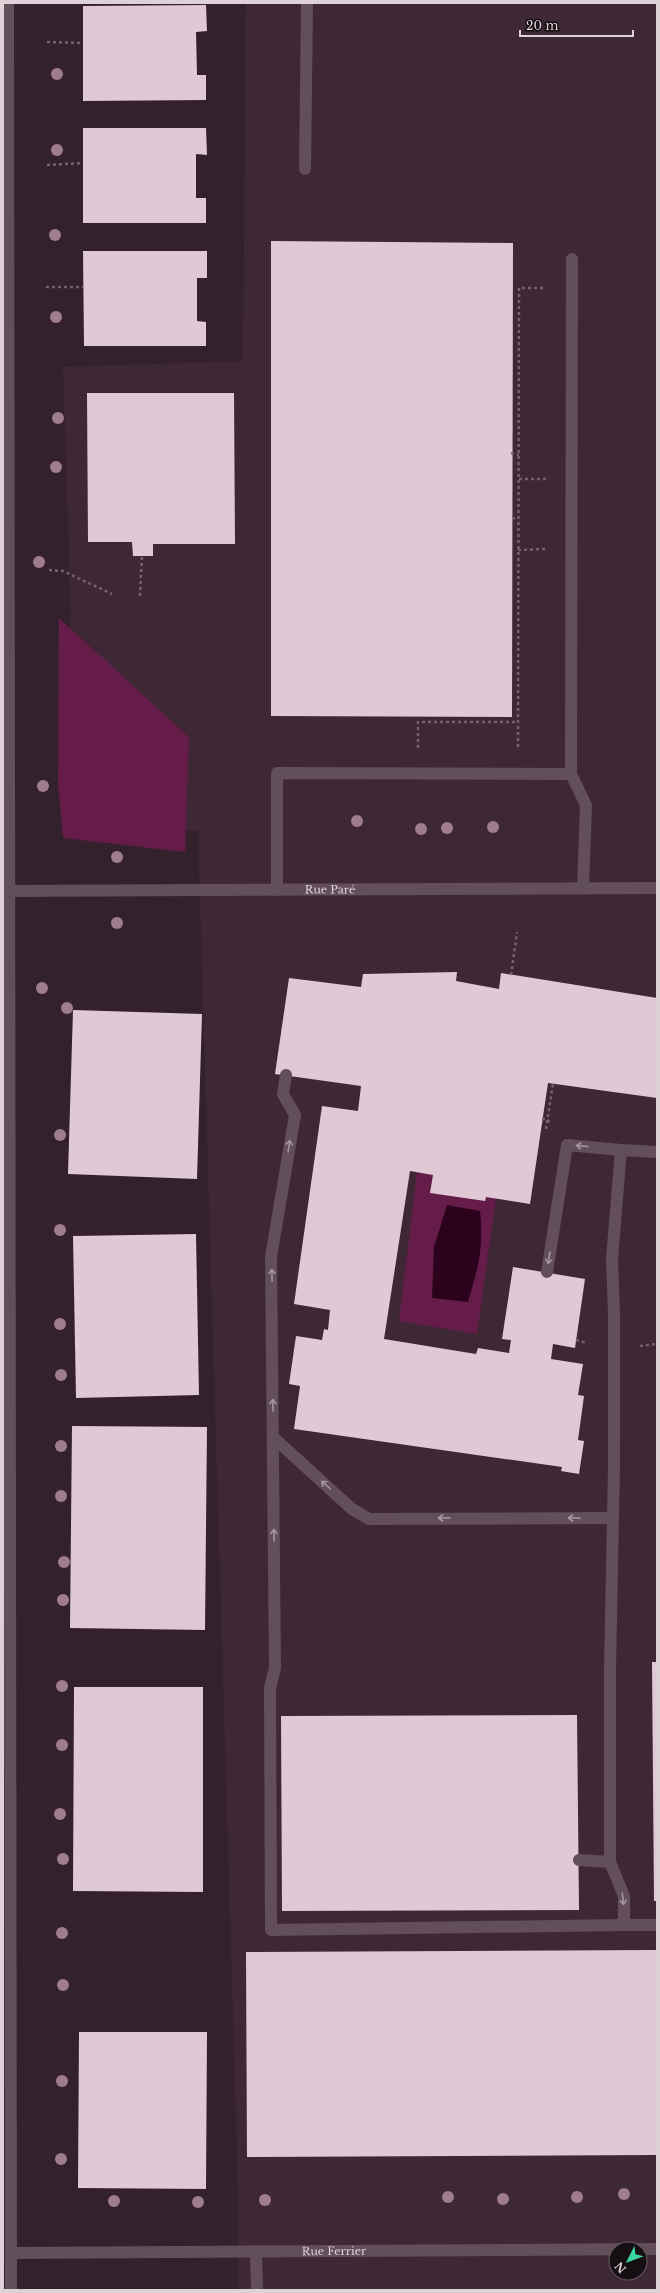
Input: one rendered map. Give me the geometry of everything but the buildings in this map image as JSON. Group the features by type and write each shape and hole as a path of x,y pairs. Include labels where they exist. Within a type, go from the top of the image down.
{"street":[{"path":"8,3 6,891 10,1015 12,2290"},
{"path":"305,169 307,3"},
{"path":"572,259 571,774 586,805 582,888"},
{"path":"276,890 277,773 571,774"},
{"name":"Rue Paré","path":"6,891 657,888"},
{"path":"286,1075 283,1094 294,1115 272,1257 275,1668 270,1688 271,1930 657,1925"},
{"path":"547,1272 567,1145 657,1152"},
{"path":"621,1150 612,1259 614,1314 610,1862 624,1896 624,1925"},
{"path":"274,1438 352,1509 369,1519 613,1518"},
{"path":"579,1860 610,1862"},
{"name":"Rue Ferrier","path":"11,2253 657,2249"},
{"path":"256,2251 257,2290"}],"path":[{"path":"47,42 82,43"},
{"path":"46,165 83,163"},
{"path":"46,288 84,287"},
{"path":"418,723 518,722 519,288"},
{"path":"511,453 519,455"},
{"path":"512,518 518,518"},
{"path":"140,596 142,556"},
{"path":"49,570 63,571 112,594"},
{"path":"418,717 418,741"},
{"path":"511,975 517,932"},
{"path":"542,1119 547,1119"}],"shaded area":[{"path":"246,3 657,3 657,2290 238,2290 238,2189 198,831 71,820 70,582 63,367 243,361"},
{"path":"59,618 189,737 185,852 63,838 58,784"},
{"path":"417,1173 433,1175 430,1193 485,1201 486,1197 496,1198 477,1334 399,1321"},
{"path":"447,1205 480,1211 481,1247 475,1278 468,1302 432,1298 434,1247"}]}
